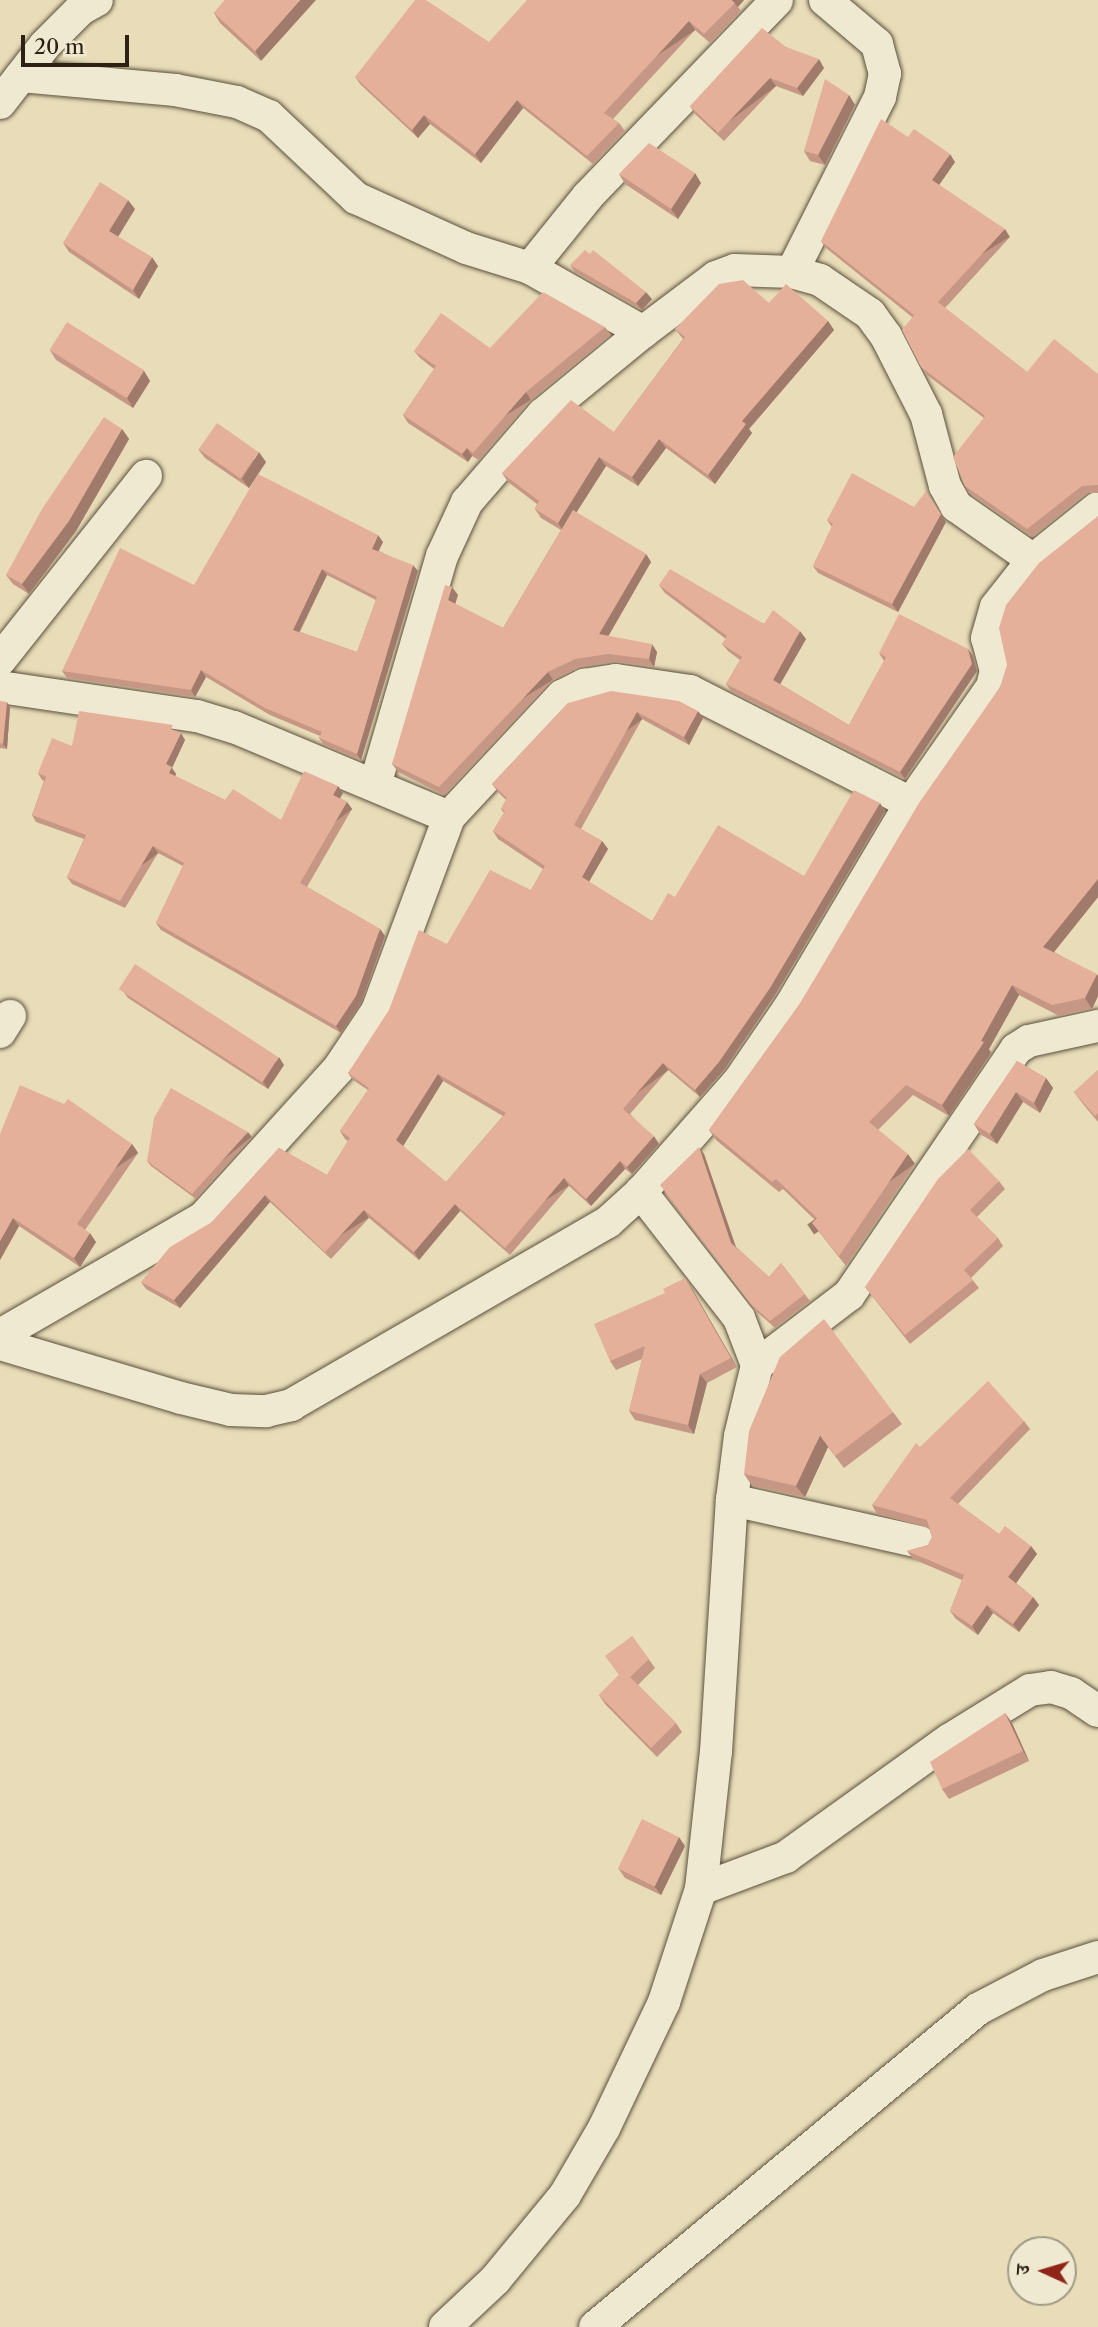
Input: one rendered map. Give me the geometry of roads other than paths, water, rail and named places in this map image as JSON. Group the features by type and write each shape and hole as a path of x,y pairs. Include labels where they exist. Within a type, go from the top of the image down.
{"street":[{"path":"0,103 80,9 97,0"},
{"path":"530,268 588,196 777,0"},
{"path":"792,272 880,97 884,74 877,44 825,0"},
{"path":"21,76 175,90 237,102 269,116 356,198 466,248 530,268 642,332"},
{"path":"375,785 442,556 467,502 543,414 642,332 726,274 748,270 792,272 820,280 870,314 886,336 926,414 945,486 956,506 1033,560"},
{"path":"0,660 146,476"},
{"path":"0,1344 231,1410 266,1411 291,1405 608,1222 641,1192 739,1082 792,1005 911,803 992,687 996,671 989,625 996,607 1033,560 1098,508"},
{"path":"0,1335 204,1217 339,1068 376,1011 449,817 562,696 584,685 616,680 690,691 911,803"},
{"path":"0,687 197,716 234,726 449,817"},
{"path":"757,1365 849,1295 1016,1049 1029,1041 1098,1026"},
{"path":"444,2327 495,2280 565,2195 604,2128 664,2002 701,1889 716,1752 732,1500 740,1436 757,1365 739,1318 641,1192"},
{"path":"732,1500 920,1542"},
{"path":"701,1889 786,1857 949,1740 1030,1690 1051,1687 1071,1693 1098,1711"},
{"path":"595,2327 978,2009 1043,1975 1098,1957"}]}
